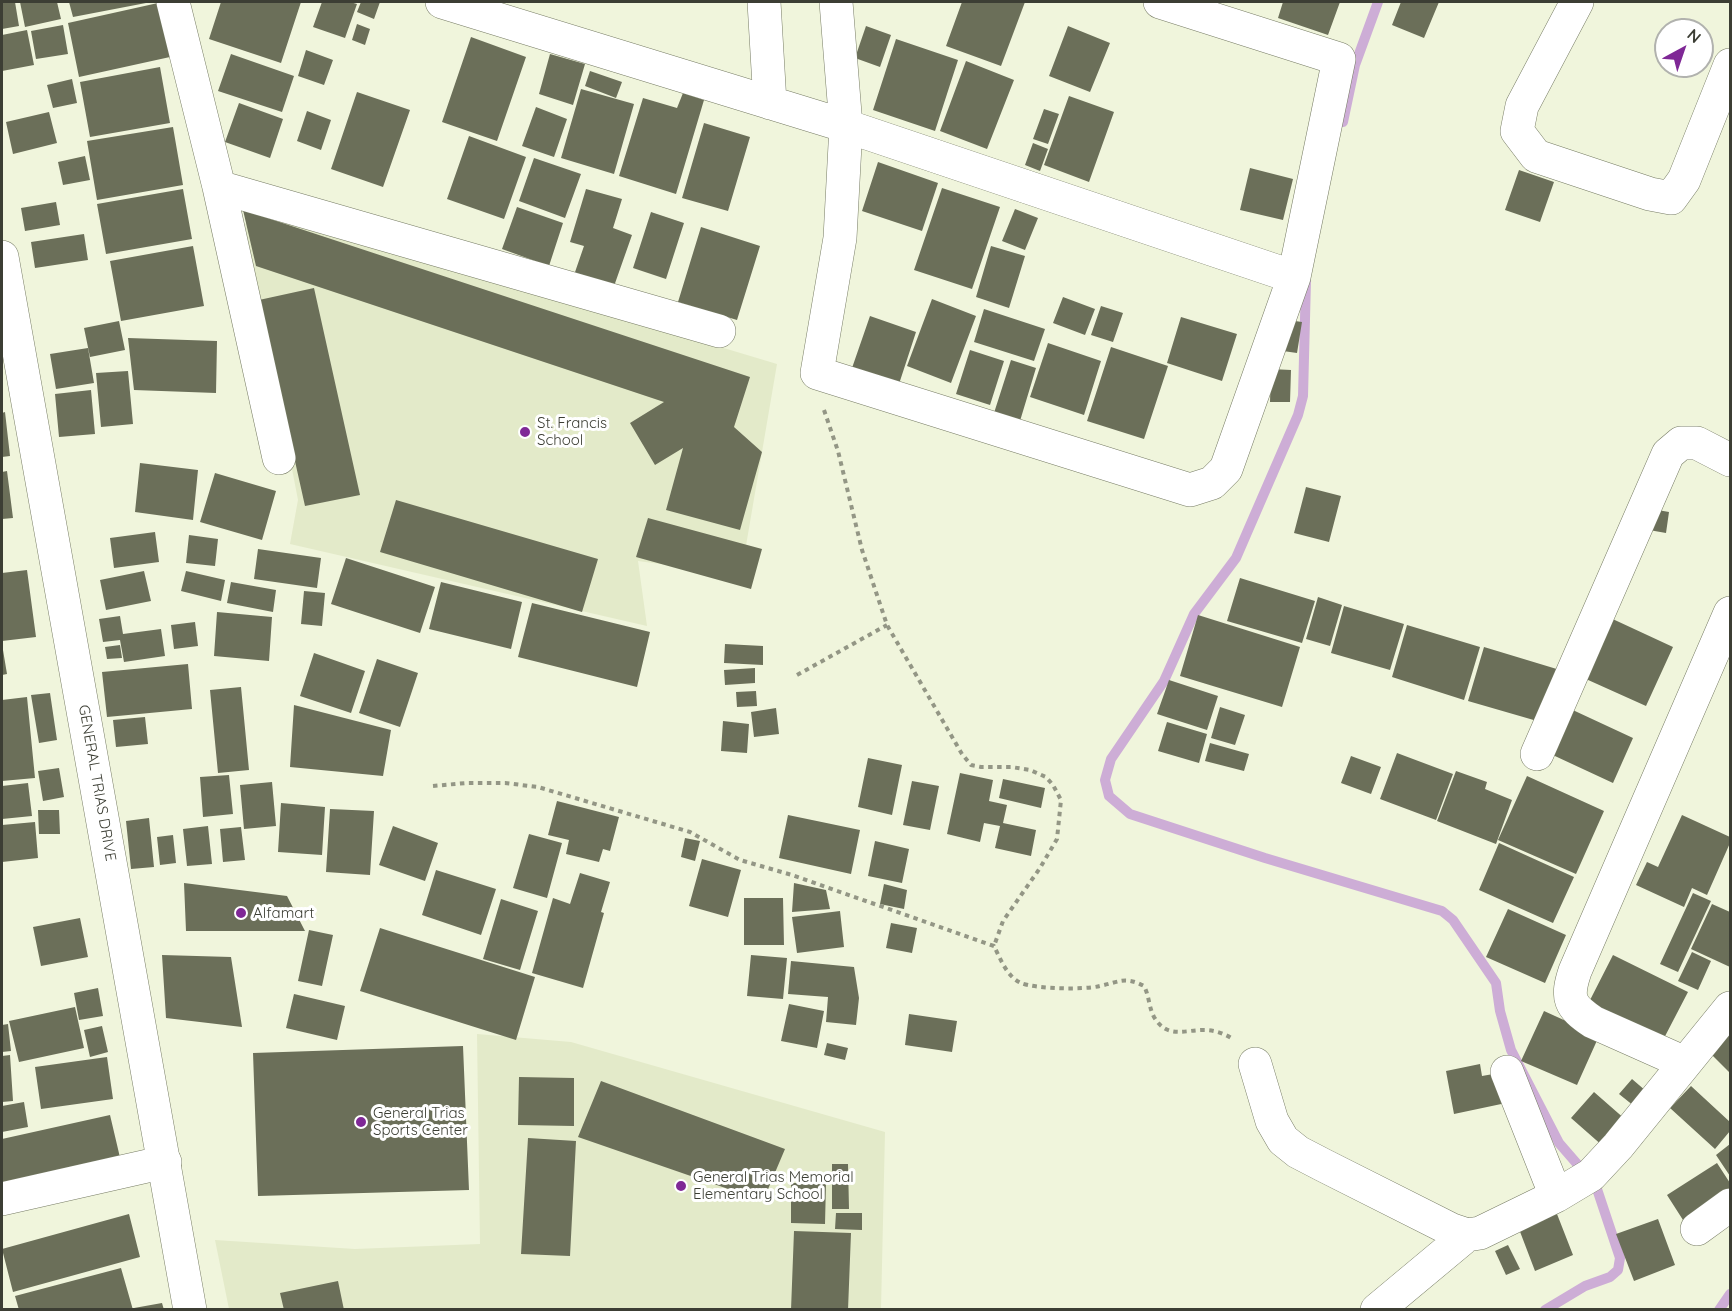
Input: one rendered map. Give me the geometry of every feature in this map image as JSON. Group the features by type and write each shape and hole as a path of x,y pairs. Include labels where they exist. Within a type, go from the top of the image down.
{"street":[{"path":"173,2 219,187 279,458"},
{"path":"442,2 846,126 1294,277"},
{"path":"764,2 770,103"},
{"path":"836,2 846,126 840,238 817,373 1190,490 1212,483 1226,469 1294,277 1339,59 1160,2"},
{"path":"1577,2 1522,106 1516,131 1536,156 1650,194 1671,198 1684,180 1731,65"},
{"path":"219,187 719,331"},
{"name":"GENERAL TRIAS DRIVE","path":"2,257 190,1310"},
{"path":"1537,754 1668,454 1681,443 1697,443 1731,460"},
{"path":"1685,1063 1593,1022 1579,1013 1570,1001 1569,987 1731,613"},
{"path":"1255,1064 1272,1121 1282,1140 1298,1152 1323,1165 1452,1230 1467,1235 1479,1233 1556,1196 1591,1175 1605,1162 1731,1008"},
{"path":"1508,1072 1556,1196"},
{"path":"2,1199 165,1162"},
{"path":"1697,1229 1731,1205"},
{"path":"1377,1310 1467,1235"}],"path":[{"path":"817,373 825,416 838,450 862,550 887,625 962,754 971,765 1030,770 1046,777 1061,800 1057,839 1003,921 994,946"},
{"path":"797,675 887,625"},
{"path":"433,786 505,783 538,788 690,832 740,860 813,882 994,946 1006,970 1020,983 1061,989 1099,987 1124,980 1133,980 1144,986 1154,1016 1165,1029 1181,1033 1205,1030 1226,1034 1244,1047 1255,1064"}],"shaded area":[{"name":"St. Francis School","path":"254,207 777,364 741,575 638,561 647,626 290,544 298,500 245,225"},
{"name":"General Trias Memorial Elementary School","path":"477,1034 571,1042 885,1132 881,1309 229,1309 215,1240 355,1249 480,1244"}],"building":[{"path":"2,2 15,2 19,26 2,29"},
{"path":"20,2 57,2 61,19 25,27"},
{"path":"69,2 146,2 146,3 73,17"},
{"path":"221,2 301,2 281,63 209,39"},
{"path":"322,2 357,4 345,38 313,27"},
{"path":"361,2 380,2 374,19 357,12"},
{"path":"962,2 1025,2 1001,66 946,46"},
{"path":"1283,2 1340,2 1328,35 1278,18"},
{"path":"1401,2 1439,2 1424,38 1392,25"},
{"path":"158,3 170,57 79,77 68,23"},
{"path":"357,24 370,29 365,45 352,40"},
{"path":"63,25 68,54 36,59 31,31"},
{"path":"866,26 891,35 880,67 855,58"},
{"path":"1068,26 1110,43 1090,92 1049,76"},
{"path":"27,30 34,65 2,71 2,35"},
{"path":"471,37 526,57 497,141 442,122"},
{"path":"896,39 958,60 935,131 873,110"},
{"path":"306,50 333,60 324,85 298,76"},
{"path":"231,54 294,76 282,112 218,91"},
{"path":"550,54 585,64 573,105 539,94"},
{"path":"966,61 1014,80 987,149 940,131"},
{"path":"160,67 170,123 90,137 80,82"},
{"path":"590,71 622,82 616,98 585,86"},
{"path":"72,79 77,103 53,108 47,85"},
{"path":"581,89 634,104 614,174 561,158"},
{"path":"357,92 410,110 383,187 331,169"},
{"path":"683,93 704,100 676,194 619,176 643,98 677,108"},
{"path":"1069,96 1114,112 1089,182 1044,165"},
{"path":"239,103 283,119 270,158 225,142"},
{"path":"536,107 567,119 554,157 522,146"},
{"path":"1044,109 1059,114 1048,144 1033,139"},
{"path":"307,111 331,120 321,150 297,141"},
{"path":"49,112 57,143 13,154 6,122"},
{"path":"704,123 750,137 728,211 682,198"},
{"path":"173,127 183,185 97,200 87,141"},
{"path":"469,136 526,157 504,219 447,199"},
{"path":"1033,143 1048,149 1040,171 1025,165"},
{"path":"85,156 90,180 63,185 58,162"},
{"path":"534,158 581,174 565,218 519,201"},
{"path":"878,162 938,183 922,231 862,211"},
{"path":"1250,168 1293,179 1283,220 1240,210"},
{"path":"1519,170 1554,182 1540,222 1505,210"},
{"path":"942,188 1000,207 972,289 914,270"},
{"path":"183,189 192,239 106,254 97,204"},
{"path":"586,189 622,199 613,228 632,235 613,289 574,275 584,246 570,242"},
{"path":"56,202 60,225 25,231 21,208"},
{"path":"517,207 563,223 549,266 502,249"},
{"path":"1015,209 1038,218 1025,250 1002,241"},
{"path":"243,210 750,377 734,427 762,452 740,530 666,510 683,448 655,465 630,423 664,402 256,266"},
{"path":"651,212 684,223 666,279 633,268"},
{"path":"701,227 760,246 737,320 678,302"},
{"path":"84,234 88,260 35,268 31,242"},
{"path":"193,246 204,306 121,321 110,261"},
{"path":"991,246 1025,256 1009,308 976,297"},
{"path":"314,288 360,495 305,506 259,300"},
{"path":"1063,297 1095,309 1085,335 1053,323"},
{"path":"932,299 976,316 951,383 907,366"},
{"path":"1101,306 1123,313 1113,342 1091,335"},
{"path":"984,309 1045,329 1034,361 974,342"},
{"path":"870,316 916,332 899,384 852,368"},
{"path":"1181,317 1237,334 1222,381 1167,363"},
{"path":"1281,319 1302,322 1297,353 1276,350"},
{"path":"119,321 125,350 90,357 84,328"},
{"path":"128,338 217,341 216,393 134,390"},
{"path":"1048,343 1101,361 1084,415 1030,397"},
{"path":"1111,347 1168,366 1144,439 1087,421"},
{"path":"88,348 94,383 56,389 50,354"},
{"path":"970,350 1004,361 990,405 956,394"},
{"path":"1011,360 1036,368 1020,421 994,413"},
{"path":"1271,369 1291,370 1290,402 1270,402"},
{"path":"128,371 133,424 101,427 96,373"},
{"path":"91,390 95,434 59,437 55,394"},
{"path":"5,412 10,456 2,457 2,413"},
{"path":"140,463 198,470 193,520 135,512"},
{"path":"7,471 13,518 2,519 2,472"},
{"path":"215,473 276,491 262,540 200,522"},
{"path":"1306,487 1341,496 1329,542 1294,533"},
{"path":"396,500 598,559 582,612 380,552"},
{"path":"1652,509 1669,512 1666,533 1649,530"},
{"path":"648,518 762,549 751,589 636,557"},
{"path":"155,532 159,562 114,568 110,538"},
{"path":"189,535 218,539 215,566 186,563"},
{"path":"258,549 321,558 317,588 254,579"},
{"path":"346,558 435,587 420,633 331,604"},
{"path":"27,570 36,637 2,641 2,573"},
{"path":"144,571 151,601 106,610 100,580"},
{"path":"186,571 225,580 221,601 181,591"},
{"path":"1240,578 1315,601 1302,643 1227,621"},
{"path":"231,582 276,590 273,612 227,603"},
{"path":"441,582 522,602 511,649 429,629"},
{"path":"304,591 325,593 322,626 301,624"},
{"path":"1318,597 1342,605 1330,646 1306,639"},
{"path":"532,603 650,632 637,687 518,657"},
{"path":"1344,606 1404,624 1390,670 1331,653"},
{"path":"217,612 272,617 269,661 214,656"},
{"path":"1198,615 1300,647 1282,707 1180,676"},
{"path":"1604,615 1673,647 1646,706 1577,675"},
{"path":"120,616 123,634 161,629 165,656 124,662 120,640 103,642 99,619"},
{"path":"195,622 198,646 174,649 171,625"},
{"path":"1407,625 1480,647 1464,700 1392,677"},
{"path":"2,644 7,674 2,675"},
{"path":"725,644 763,646 763,665 724,663"},
{"path":"120,645 122,658 107,659 105,647"},
{"path":"1484,647 1560,670 1544,723 1468,701"},
{"path":"314,653 365,671 351,713 300,696"},
{"path":"377,659 418,673 400,727 359,713"},
{"path":"188,664 192,709 107,717 102,672"},
{"path":"755,668 755,683 725,685 724,670"},
{"path":"1169,680 1218,696 1207,730 1157,714"},
{"path":"241,687 249,770 218,773 210,690"},
{"path":"756,691 757,706 737,707 736,692"},
{"path":"50,693 57,740 39,743 31,695"},
{"path":"27,697 35,778 2,781 2,700"},
{"path":"294,705 391,730 383,776 290,767"},
{"path":"1562,705 1633,738 1613,783 1542,750"},
{"path":"1220,707 1245,715 1235,745 1211,738"},
{"path":"776,708 779,734 754,737 751,712"},
{"path":"145,717 148,744 116,747 113,720"},
{"path":"723,721 749,724 747,753 721,751"},
{"path":"1167,722 1207,734 1199,763 1158,751"},
{"path":"1210,743 1249,754 1244,771 1205,761"},
{"path":"1397,753 1453,774 1436,820 1380,799"},
{"path":"1351,756 1381,767 1371,794 1341,783"},
{"path":"868,758 902,765 892,815 858,807"},
{"path":"59,768 64,797 43,801 38,771"},
{"path":"1456,771 1487,782 1485,789 1512,800 1496,844 1437,821"},
{"path":"960,773 993,780 989,801 1007,805 1003,823 1036,830 1031,856 995,848 1000,826 984,823 980,842 947,834"},
{"path":"229,775 233,814 203,817 200,777"},
{"path":"1527,776 1604,811 1576,874 1498,840"},
{"path":"1003,779 1045,788 1041,808 999,798"},
{"path":"912,781 939,786 930,830 903,825"},
{"path":"272,782 276,826 244,829 240,785"},
{"path":"28,783 32,816 2,819 2,786"},
{"path":"557,801 619,817 610,851 603,849 599,862 566,854 569,840 548,835"},
{"path":"281,803 325,807 322,855 278,852"},
{"path":"330,809 374,811 370,875 326,872"},
{"path":"38,810 59,810 60,834 39,834"},
{"path":"788,815 860,830 851,874 779,858"},
{"path":"1682,815 1730,837 1730,843 1707,895 1692,888 1684,907 1636,885 1647,862 1658,867"},
{"path":"149,818 154,867 131,869 126,821"},
{"path":"35,822 38,858 2,862 2,825"},
{"path":"208,826 212,864 187,866 183,829"},
{"path":"393,826 438,843 425,881 379,865"},
{"path":"241,827 245,860 223,862 220,829"},
{"path":"529,834 562,843 547,898 513,888"},
{"path":"173,835 176,863 160,865 157,837"},
{"path":"685,838 700,841 695,861 681,857"},
{"path":"875,841 909,849 902,883 868,876"},
{"path":"1499,843 1574,877 1553,923 1479,890"},
{"path":"702,859 741,870 728,917 689,906"},
{"path":"436,870 496,889 481,935 422,915"},
{"path":"580,873 610,882 601,912 604,913 583,988 532,973 553,898 570,904"},
{"name":"Alfamart","path":"184,883 287,896 305,931 186,931"},
{"path":"794,883 826,890 830,909 792,912"},
{"path":"884,884 907,890 904,909 880,904"},
{"path":"1693,893 1711,901 1678,972 1660,964"},
{"path":"744,898 783,898 784,945 744,945"},
{"path":"501,899 538,911 520,970 483,959"},
{"path":"1712,904 1730,912 1730,967 1691,949"},
{"path":"1508,909 1566,935 1545,983 1486,957"},
{"path":"840,911 844,947 797,953 792,917"},
{"path":"80,918 88,957 41,966 33,927"},
{"path":"891,923 917,928 912,953 886,948"},
{"path":"380,928 535,977 516,1040 360,991"},
{"path":"309,930 333,935 322,986 298,981"},
{"path":"1692,952 1711,961 1698,990 1678,981"},
{"path":"162,955 231,957 242,1027 166,1018"},
{"path":"751,955 787,958 783,999 747,996"},
{"path":"1613,955 1688,992 1662,1042 1588,1004"},
{"path":"791,961 854,967 859,998 856,1025 826,1022 828,997 788,994"},
{"path":"98,988 103,1016 79,1020 74,993"},
{"path":"294,994 345,1006 337,1040 286,1028"},
{"path":"789,1004 824,1011 817,1048 781,1041"},
{"path":"75,1007 84,1048 19,1062 9,1021"},
{"path":"1544,1011 1599,1036 1577,1085 1521,1061"},
{"path":"909,1014 957,1021 952,1052 905,1045"},
{"path":"8,1024 11,1051 2,1052 2,1025"},
{"path":"102,1026 108,1052 90,1057 84,1030"},
{"path":"1730,1026 1730,1073 1707,1050"},
{"path":"827,1043 848,1048 845,1060 824,1055"},
{"name":"General Trias Sports Center","path":"463,1046 469,1190 258,1196 253,1053"},
{"path":"10,1055 13,1101 2,1102 2,1056"},
{"path":"107,1057 113,1099 41,1109 35,1067"},
{"path":"1480,1064 1482,1076 1499,1073 1506,1103 1454,1114 1446,1071"},
{"path":"519,1077 574,1078 574,1126 518,1125"},
{"path":"1632,1079 1646,1091 1634,1106 1619,1094"},
{"path":"601,1081 785,1149 763,1201 578,1137"},
{"path":"1691,1086 1730,1122 1730,1131 1715,1149 1670,1108"},
{"path":"1594,1092 1626,1120 1604,1147 1571,1118"},
{"path":"24,1102 28,1127 2,1132 2,1106"},
{"path":"110,1115 122,1166 2,1193 2,1139"},
{"path":"528,1138 576,1141 570,1256 521,1254"},
{"path":"1730,1144 1730,1176 1716,1155"},
{"path":"1717,1163 1730,1183 1730,1189 1683,1220 1667,1195"},
{"path":"832,1164 848,1164 849,1209 832,1209"},
{"path":"791,1183 826,1183 825,1224 791,1223"},
{"path":"836,1213 862,1213 862,1230 835,1229"},
{"path":"129,1214 140,1257 13,1292 2,1249"},
{"path":"1557,1214 1573,1255 1535,1271 1519,1229"},
{"path":"1658,1219 1675,1265 1634,1281 1616,1234"},
{"path":"794,1231 851,1233 848,1310 791,1310"},
{"path":"1508,1245 1520,1269 1506,1275 1495,1251"},
{"path":"121,1268 133,1310 19,1310 15,1296"},
{"path":"338,1281 344,1310 284,1310 280,1293"},
{"path":"162,1303 164,1310 135,1310 134,1308"}],"waterway":[{"path":"1343,122 1355,65 1378,2"},
{"path":"1306,280 1303,396 1298,415 1236,558 1194,614 1164,681 1111,759 1105,780 1109,796 1130,814 1265,858 1442,911 1453,920 1496,983 1500,1011 1511,1050 1559,1143 1585,1173"},
{"path":"1545,1310 1585,1286 1610,1277 1618,1270 1620,1258 1596,1186"},
{"path":"1719,1310 1730,1294"}],"place":[{"name":"St. Francis School","path":"525,432"},
{"name":"Alfamart","path":"241,913"},
{"name":"General Trias Sports Center","path":"361,1122"},
{"name":"General Trias Memorial Elementary School","path":"681,1186"}]}
